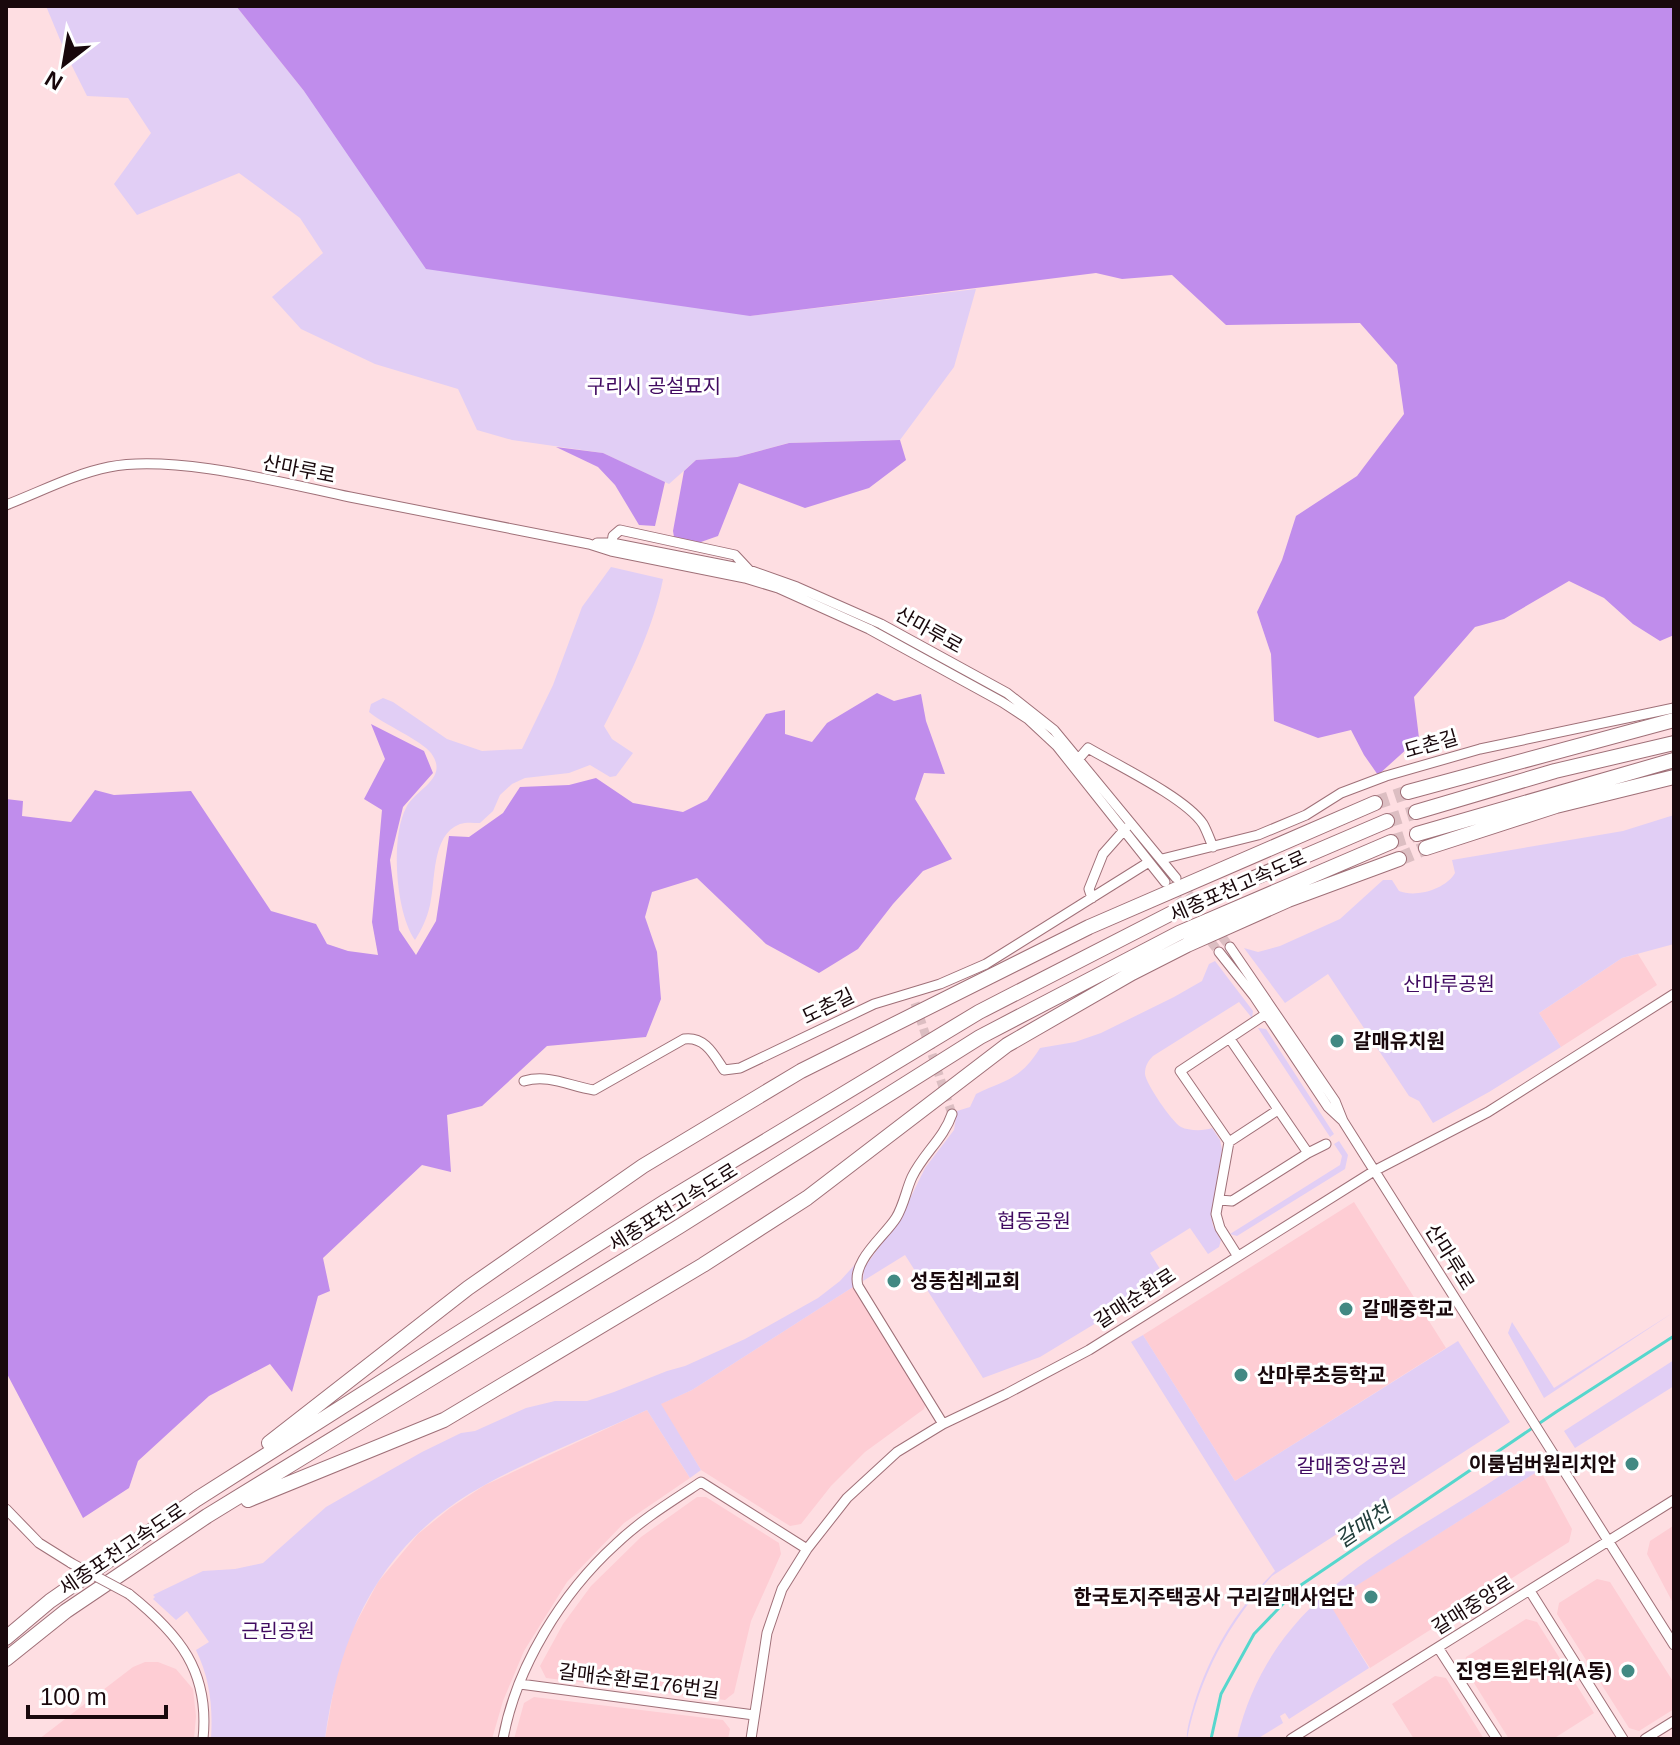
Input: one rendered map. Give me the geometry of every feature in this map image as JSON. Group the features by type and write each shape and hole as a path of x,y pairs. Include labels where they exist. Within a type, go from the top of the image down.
{"highway":[{"path":"1408,792 1674,720"},
{"path":"1416,812 1555,771 1674,743"},
{"path":"1417,834 1674,760"},
{"path":"1426,848 1556,806 1674,777"},
{"path":"197,1499 493,1271 643,1166 801,1071 1089,927 1375,803"},
{"name":"세종포천고속도로","path":"6,1638 50,1601 197,1499 666,1201 979,1012 1170,914 1387,821"},
{"name":"세종포천고속도로","path":"6,1659 66,1611 207,1516 680,1226 980,1037 1179,933 1391,842"},
{"path":"207,1516 444,1420 703,1265 807,1198 1007,1045 1187,945 1288,900 1399,859"}],"street":[{"name":"산마루로","path":"6,505 110,467 140,464 178,466 589,544 749,570 797,587 881,624 1007,693 1054,730 1076,763 1176,878"},
{"name":"산마루로","path":"612,547 778,588 869,629 1028,719 1076,763"},
{"name":"도촌길","path":"1162,859 1258,835 1294,820 1341,793 1386,776 1480,749 1674,708"},
{"path":"1076,763 1088,748 1177,802 1202,823 1213,847"},
{"name":"산마루로","path":"1128,826 1165,882"},
{"path":"1092,898 1089,889 1103,854 1128,826"},
{"name":"도촌길","path":"524,1081 538,1077 554,1078 594,1090 684,1039 692,1038 702,1041 724,1070 730,1071 874,1004 912,998 986,964 1149,862"},
{"name":"산마루로","path":"1230,947 1335,1101 1343,1121 1374,1171 1609,1541"},
{"name":"산마루로","path":"1219,952 1266,1014 1328,1107 1343,1121"},
{"name":"갈매순환로","path":"751,1739 767,1633 782,1589 807,1549 866,1478 897,1452 943,1424 1089,1350 1374,1171 1488,1112 1674,994"},
{"path":"1237,1255 1217,1221 1229,1142 1180,1071 1266,1014"},
{"path":"1230,1039 1308,1153"},
{"path":"1229,1142 1278,1110"},
{"path":"943,1424 856,1278 861,1263 896,1218 912,1178 948,1127 952,1114"},
{"path":"1219,1200 1232,1201 1326,1144"},
{"path":"503,1739 520,1684 544,1635 583,1578 632,1530 701,1482 807,1549"},
{"name":"갈매중앙로","path":"1291,1739 1674,1500"},
{"path":"6,1509 39,1543 129,1594 162,1620 187,1653 197,1673 203,1695 203,1739"},
{"path":"1609,1541 1674,1645"},
{"path":"1530,1591 1623,1739"},
{"path":"1439,1649 1497,1739"},
{"name":"갈매순환로176번길","path":"520,1684 754,1715"},
{"path":"1645,1739 1674,1721"}],"shaded area":[{"path":"236,6 1674,6 1674,635 1660,641 1633,624 1604,598 1569,581 1504,619 1475,627 1414,697 1419,738 1378,775 1351,730 1318,738 1274,721 1271,654 1257,612 1282,560 1296,516 1357,476 1404,414 1397,365 1360,323 1226,325 1172,275 1122,279 1096,273 750,316 426,269 304,91"},
{"path":"900,440 906,460 869,488 805,508 739,483 718,536 698,543 674,537 684,471 696,460 737,457 789,443"},
{"path":"556,447 603,453 665,482 655,526 639,525 615,485 598,467"},
{"path":"877,693 894,701 921,694 926,721 945,774 924,773 915,799 952,859 923,871 858,949 819,973 766,944 697,878 652,892 645,917 657,952 661,999 646,1037 547,1046 482,1106 447,1115 451,1172 422,1165 323,1258 330,1291 318,1296 292,1392 270,1364 209,1396 138,1461 129,1488 83,1518 6,1372 6,799 23,801 22,816 71,822 95,790 114,795 191,791 271,911 316,924 327,944 348,951 378,955 372,922 382,810 364,799 385,759 371,724 424,751 433,773 403,807 390,860 399,930 416,955 436,921 449,836 469,837 503,813 520,787 569,785 596,778 633,803 683,812 707,800 766,714 785,710 785,734 812,742 827,723"},
{"path":"1638,954 1657,985 1561,1047 1539,1013 1622,958"},
{"path":"1354,1202 1446,1348 1235,1481 1143,1335"},
{"path":"853,1287 926,1402 924,1409 865,1452 831,1486 801,1524 790,1526 701,1470 660,1404 692,1390"},
{"path":"647,1410 690,1478 624,1523 567,1582 524,1651 503,1701 492,1739 325,1739 336,1676 349,1636 378,1582 418,1534 485,1485"},
{"path":"1540,1470 1572,1529 1569,1542 1370,1668 1328,1603"},
{"path":"697,1497 706,1497 779,1543 781,1554 751,1621 734,1693 725,1700 546,1678 540,1666 563,1624 591,1586 641,1537"},
{"path":"1673,1526 1674,1605 1647,1554 1650,1541"},
{"path":"1597,1579 1610,1582 1674,1683 1674,1709 1639,1731 1629,1728 1557,1614 1559,1603"},
{"path":"1526,1619 1537,1622 1594,1713 1553,1739 1509,1739 1464,1667 1466,1657"},
{"path":"145,1662 158,1662 176,1669 193,1689 196,1716 194,1739 39,1739 133,1667"},
{"path":"1435,1676 1446,1678 1484,1739 1414,1739 1392,1704"},
{"path":"534,1697 723,1720 730,1729 728,1739 514,1739 524,1703"}],"green space":[{"name":"구리시 공설묘지","path":"46,6 236,6 304,91 750,316 976,289 954,367 900,440 788,443 737,457 696,460 669,484 603,453 512,440 477,430 458,389 375,364 301,329 272,297 323,253 300,218 239,173 137,215 114,184 151,133 128,98 87,96"},
{"path":"611,567 663,579 646,635 604,726 612,739 633,753 616,776 610,777 590,765 569,773 525,778 500,795 493,811 480,823 462,823 451,830 439,848 429,910 415,940 403,913 400,895 398,838 406,808 434,777 436,762 426,748 369,712 371,704 383,698 393,702 447,739 482,751 522,749 553,685 582,607"},
{"name":"산마루공원","path":"1674,815 1674,944 1622,958 1539,1013 1561,1047 1433,1123 1419,1101 1409,1096 1328,974 1285,1003 1244,948 1258,952 1280,946 1340,919 1383,880 1392,880 1399,891 1422,893 1438,888 1451,879 1455,873 1452,860 1623,831"},
{"name":"협동공원","path":"1215,961 1253,1011 1252,1018 1239,1002 1153,1056 1145,1074 1154,1094 1177,1124 1192,1130 1212,1128 1220,1140 1222,1150 1211,1215 1221,1240 1219,1247 1208,1254 1190,1228 1150,1253 1167,1280 1040,1357 983,1378 905,1255 863,1281 864,1268 901,1217 925,1168 954,1130 957,1111 970,1107 976,1094 1019,1073 1040,1048 1075,1042 1101,1033 1174,997 1202,981 1209,964"},
{"path":"1258,1028 1266,1029 1334,1134 1330,1137"},
{"path":"1339,1141 1348,1155 1345,1169 1237,1236 1230,1234 1340,1165 1342,1156 1334,1144"},
{"name":"근린공원","path":"859,1260 852,1273 853,1287 692,1390 661,1404 701,1470 690,1478 647,1410 490,1482 437,1517 387,1569 352,1631 331,1701 325,1739 211,1739 210,1693 196,1650 209,1642 187,1611 176,1620 153,1599 153,1595 203,1571 263,1563 326,1507 461,1433 475,1431 526,1408 555,1401 587,1401 685,1366 745,1339 818,1298 840,1281"},
{"path":"1674,1312 1544,1398 1508,1333 1512,1322 1554,1388"},
{"name":"갈매중앙공원","path":"1143,1335 1235,1481 1458,1341 1510,1422 1272,1576 1242,1612 1218,1652 1200,1694 1187,1739 1194,1704 1217,1649 1237,1616 1275,1571 1131,1342"},
{"path":"1674,1360 1674,1386 1575,1448 1564,1431"},
{"path":"1530,1455 1540,1470 1329,1603 1369,1668 1289,1719 1285,1713 1280,1716 1283,1723 1257,1739 1237,1739 1255,1685 1282,1641 1315,1603 1354,1570 1396,1541"}],"waterway":[{"name":"갈매천","path":"1211,1739 1221,1694 1254,1634 1301,1585 1674,1336"}],"tunnel":[{"path":"1375,803 1408,792"},
{"path":"1387,821 1416,812"},
{"path":"1391,842 1417,834"},
{"path":"1399,859 1426,848"},
{"path":"1180,883 1230,947"},
{"path":"1169,888 1219,952"},
{"path":"915,1003 952,1114"}],"place":[{"name":"갈매유치원","path":"1337,1041"},
{"name":"성동침례교회","path":"894,1281"},
{"name":"갈매중학교","path":"1346,1309"},
{"name":"산마루초등학교","path":"1241,1375"},
{"name":"이룸넘버원리치안","path":"1632,1464"},
{"name":"한국토지주택공사 구리갈매사업단","path":"1371,1597"},
{"name":"진영트윈타워(A동)","path":"1628,1671"}]}
